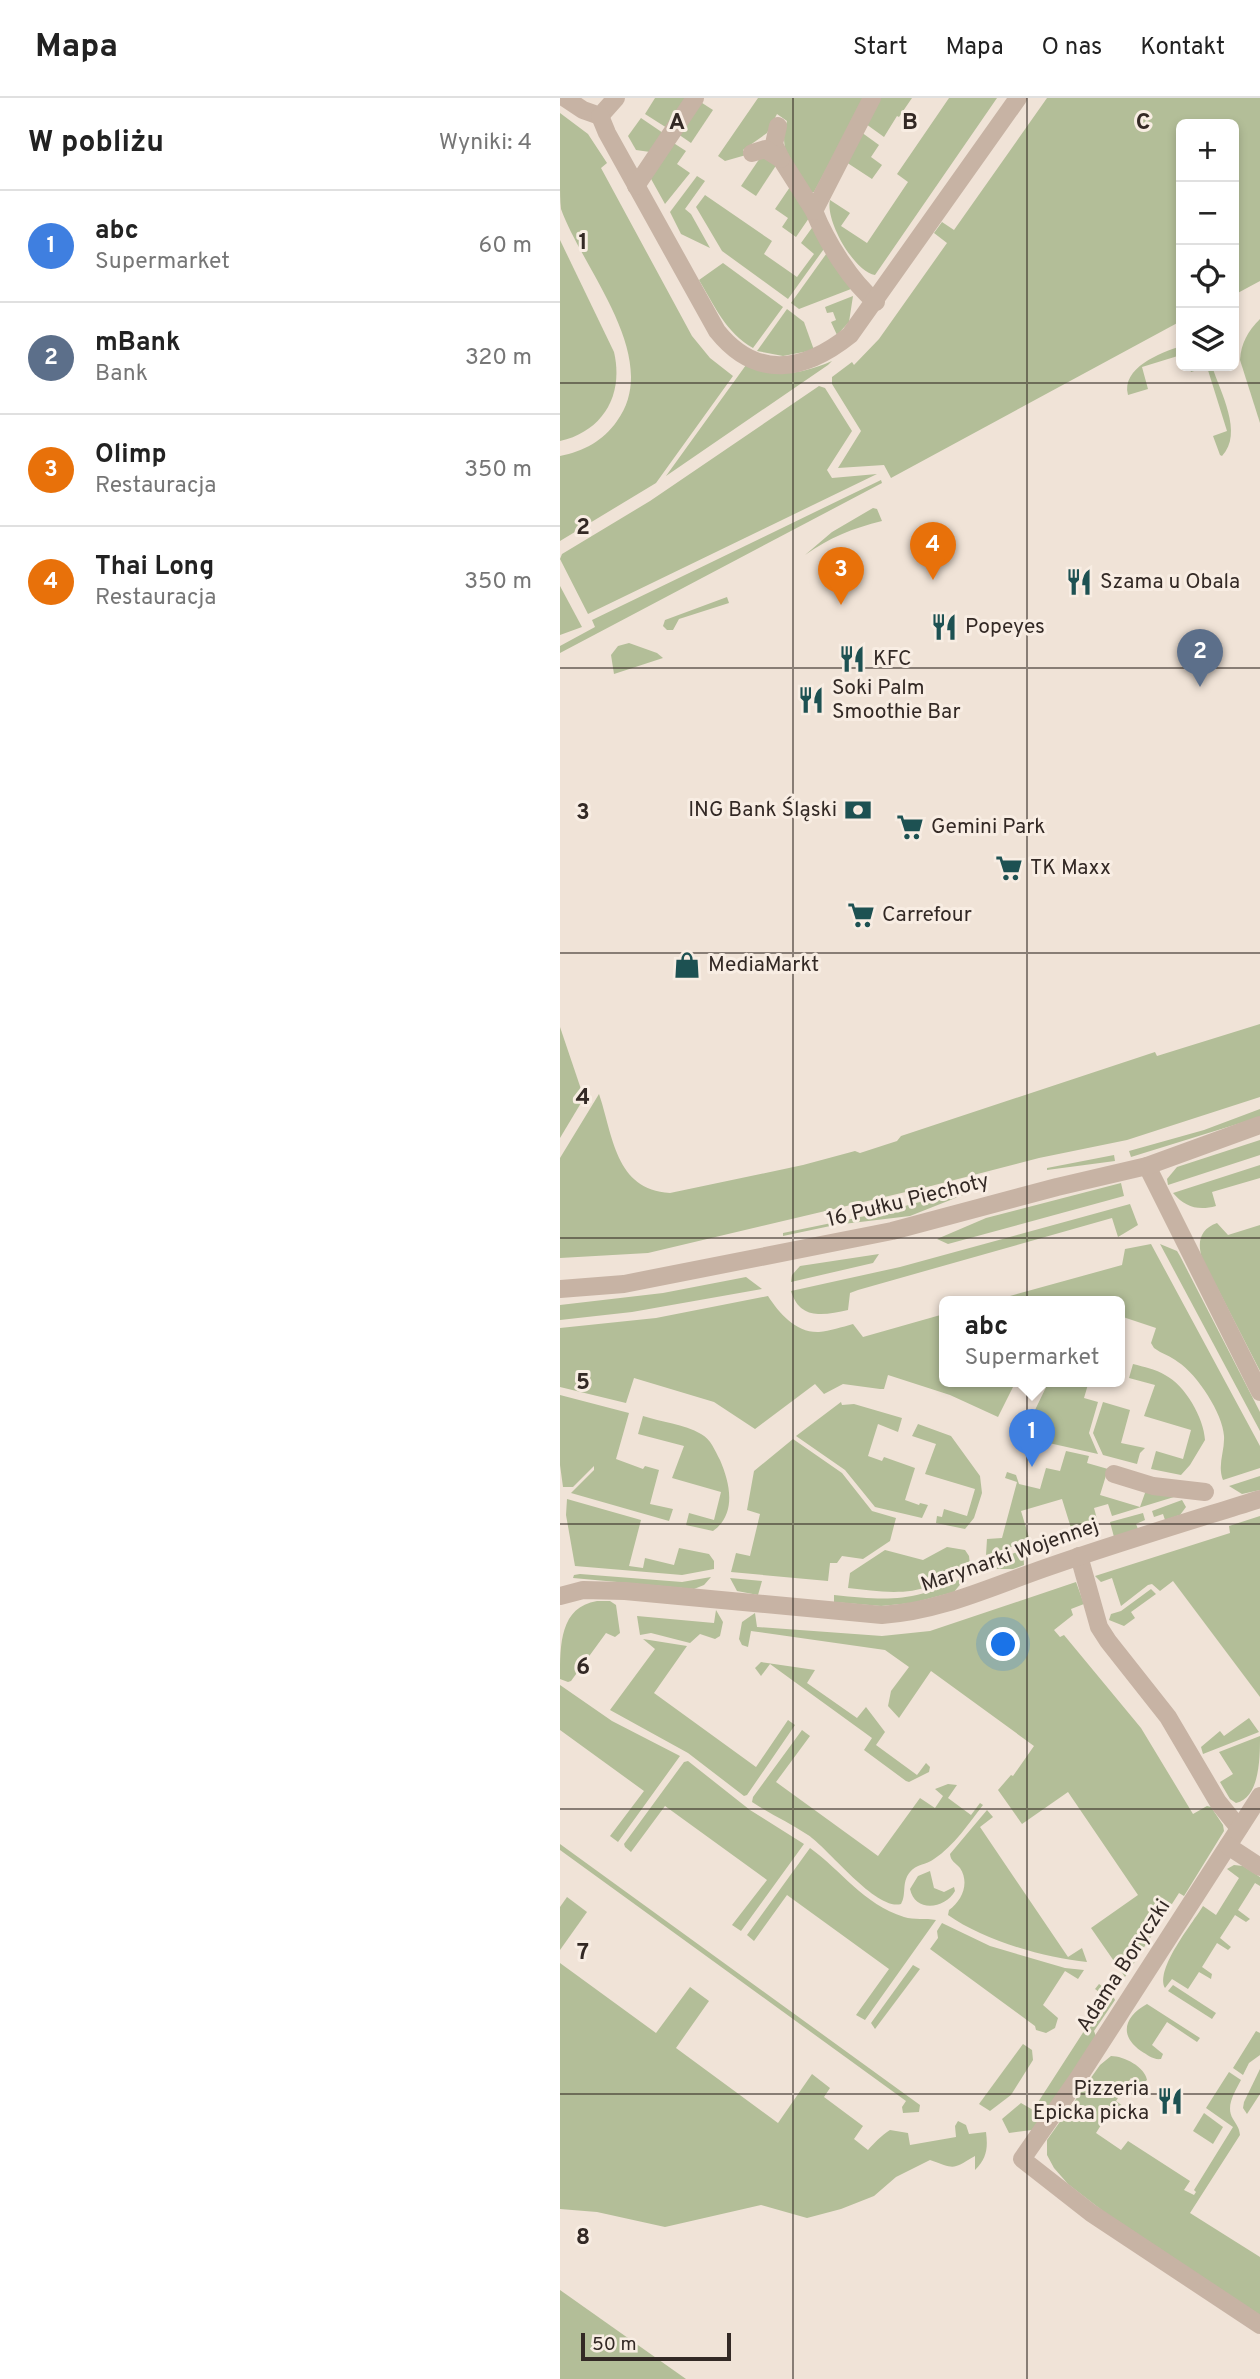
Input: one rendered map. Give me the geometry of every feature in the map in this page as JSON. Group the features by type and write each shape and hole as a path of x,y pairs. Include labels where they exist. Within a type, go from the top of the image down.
{"street":[{"path":"600,116 617,98"},
{"path":"636,186 695,98"},
{"path":"814,211 873,98"},
{"path":"573,100 600,116 711,321 724,339 749,357 773,365 788,366 808,362 850,335 876,302 1018,98"},
{"path":"778,126 774,144 781,159 856,283 876,302"},
{"path":"752,153 765,149 781,159"},
{"name":"16 Pułku Piechoty","path":"560,1289 624,1284 892,1231 1147,1166 1260,1125"},
{"path":"1147,1166 1260,1391"},
{"path":"1114,1474 1153,1486 1205,1492"},
{"name":"Marynarki Wojennej","path":"560,1596 583,1590 615,1591 882,1615 912,1613 940,1606 1079,1556 1260,1499"},
{"path":"1079,1556 1099,1627 1168,1717 1218,1802 1239,1828"},
{"name":"Adama Boryczki","path":"1260,1796 1077,2080 1022,2159 1091,2213 1260,2325"},
{"path":"1228,1846 1260,1867"}],"green space":[{"path":"655,98 686,98 667,128 645,114"},
{"path":"758,98 864,98 814,192 809,192 789,158 784,141 787,121 777,114 767,133 743,150 746,155 725,161 718,156"},
{"path":"879,98 912,98 884,137 866,124"},
{"path":"949,98 997,98 875,275 867,272 858,265 843,244 832,220 830,200 850,213 841,226 867,243 908,182 897,174"},
{"path":"1047,98 1260,98 1260,281 1239,292 1239,119 1176,119 1176,324 891,478 884,465 838,468 861,431 832,384 832,377 852,362 854,365 879,339 947,243 934,233 942,222 954,230"},
{"path":"699,101 713,110 691,143 678,134"},
{"path":"560,113 588,134 607,163 601,168 692,336 710,358 733,376 656,483 560,541 560,456 592,444 612,428 629,396 631,370 625,342 614,314 561,209"},
{"path":"641,118 663,133 650,152 636,150 628,136"},
{"path":"861,132 879,145 871,157 882,165 872,179 846,162"},
{"path":"672,142 686,151 677,164 690,173 665,204 650,177"},
{"path":"762,155 777,164 756,196 741,186"},
{"path":"697,176 705,181 685,209 691,214 710,248 681,234 670,212"},
{"path":"790,187 809,218 796,237 782,227 788,218 775,209"},
{"path":"705,195 772,241 764,254 797,277 814,254 801,243 814,225 826,246 788,299 722,251 696,207"},
{"path":"560,240 614,352 616,383 613,396 599,420 575,436 560,441"},
{"path":"829,250 851,289 799,309 791,303"},
{"path":"723,263 783,307 753,348 735,335 699,280"},
{"path":"853,296 849,322 837,335 831,322 836,320 833,312 827,313 825,307"},
{"path":"787,309 804,322 814,350 783,356 757,351"},
{"path":"1260,319 1260,423 1240,360 1246,338"},
{"path":"1176,348 1176,357 1142,367 1148,389 1128,395 1127,385 1136,369"},
{"path":"832,361 666,476 746,365 768,372 789,373"},
{"path":"1208,371 1214,371 1231,424 1228,447 1222,456 1213,436 1227,431"},
{"path":"819,386 825,388 852,431 827,470 832,478 877,474 588,614 560,559 562,554 650,501"},
{"path":"881,480 882,483 560,653 560,646 595,627 592,620"},
{"path":"873,508 877,509 882,521 842,534 805,555 832,532"},
{"path":"560,586 582,627 560,635"},
{"path":"727,597 729,603 679,619 673,630 667,630 663,626 665,620"},
{"path":"629,643 657,653 663,658 614,674 611,655 618,646"},
{"path":"1260,1024 1260,1097 1127,1140 1039,1158 648,1253 560,1258 560,1158 599,1094 613,1143 627,1171 638,1182 652,1190 670,1193 803,1165 855,1151 860,1153 897,1141 901,1136 1155,1052 1157,1056"},
{"path":"560,1027 584,1098 560,1138"},
{"path":"1260,1109 1260,1117 1131,1157 1129,1151 1204,1130"},
{"path":"1260,1140 1260,1155 1168,1185 1167,1179 1177,1167"},
{"path":"1114,1155 1115,1161 1047,1170 1047,1168"},
{"path":"1260,1165 1260,1178 1212,1192 1216,1206 1192,1207 1173,1193"},
{"path":"1121,1183 1124,1196 948,1244 937,1239 986,1218"},
{"path":"972,1188 973,1191 910,1216 835,1225 783,1236 783,1233 875,1214"},
{"path":"1130,1204 1138,1225 1118,1237 1112,1218 858,1290 850,1293 848,1310 822,1314 807,1312 795,1301 791,1291 900,1267"},
{"path":"1217,1223 1228,1235 1260,1225 1260,1371 1202,1258 1200,1247 1203,1232"},
{"path":"1151,1244 1260,1446 1260,1468 1223,1480 1223,1427 1214,1406 1201,1385 1185,1368 1154,1348 1151,1343 1156,1328 1125,1318 1125,1296 1010,1296 1122,1265 1125,1249"},
{"path":"1160,1244 1177,1251 1180,1256 1260,1412 1260,1431"},
{"path":"879,1254 873,1263 791,1282 792,1275 800,1266"},
{"path":"746,1277 762,1289 632,1312 560,1320 560,1305 663,1293"},
{"path":"768,1296 777,1309 796,1326 819,1332 853,1324 863,1337 939,1315 939,1387 1013,1387 998,1417 950,1395 888,1375 884,1389 843,1384 824,1394 815,1384 755,1429 714,1402 634,1378 626,1403 560,1387 560,1328 656,1318"},
{"path":"1133,1364 1158,1371 1180,1386 1197,1412 1205,1440 1181,1475 1151,1469 1156,1451 1183,1459 1191,1430 1144,1416 1155,1385 1129,1378"},
{"path":"1046,1387 1087,1387 1084,1398 1098,1402 1089,1433 1098,1454 1022,1437"},
{"path":"560,1395 629,1413 616,1459 643,1469 645,1466 659,1470 650,1504 673,1509 669,1521 571,1493 594,1470 594,1466 573,1487 563,1487 560,1465"},
{"path":"841,1402 842,1405 854,1404 902,1418 898,1432 878,1424 868,1456 882,1461 884,1457 915,1468 905,1500 928,1505 922,1518 875,1507 845,1470 796,1436"},
{"path":"1103,1402 1130,1410 1121,1443 1145,1448 1140,1453 1137,1464 1103,1455 1093,1433"},
{"path":"643,1416 694,1431 704,1436 712,1446 724,1469 729,1488 726,1516 713,1531 686,1525 689,1513 714,1520 721,1492 672,1478 684,1446 638,1434"},
{"path":"918,1424 951,1436 980,1476 982,1493 974,1518 965,1529 936,1523 937,1516 942,1517 944,1509 967,1516 975,1489 925,1474 936,1444 912,1436"},
{"path":"793,1439 842,1473 872,1511 896,1518 890,1541 863,1559 842,1556 837,1563 830,1563 828,1581 731,1572 736,1553 750,1556 760,1514 747,1510 754,1471"},
{"path":"1066,1451 1089,1456 1087,1463 1108,1469 1100,1495 1140,1507 1145,1493 1174,1497 1112,1516 1108,1504 1094,1508 1097,1519 1071,1528 1062,1499 1021,1511 1030,1541 986,1555 987,1539 1002,1538 1017,1482 1005,1478 1007,1472 1016,1475 1019,1484 1040,1489 1046,1468 1060,1471"},
{"path":"1260,1476 1260,1490 1242,1494 1229,1486"},
{"path":"567,1499 641,1520 629,1566 643,1568 645,1558 674,1565 679,1548 709,1554 714,1561 714,1569 682,1575 575,1566 566,1515"},
{"path":"1182,1500 1186,1507 1180,1515 1165,1520 1163,1514 1154,1517 1152,1511"},
{"path":"1143,1513 1145,1520 1136,1524 1138,1529 1114,1537 1110,1522"},
{"path":"1260,1516 1260,1697 1173,1581 1160,1591 1152,1584 1148,1585 1121,1606 1112,1578 1101,1582 1095,1576 1230,1533 1229,1526"},
{"path":"947,1547 965,1550 970,1565 930,1586 900,1592 848,1588 850,1573 885,1550 923,1560"},
{"path":"1023,1550 1024,1565 1013,1569 997,1569 988,1562"},
{"path":"574,1575 682,1582 711,1577 704,1585 694,1589 573,1578"},
{"path":"967,1576 954,1592 912,1603 881,1606 834,1602 834,1595 887,1598 916,1595"},
{"path":"730,1578 762,1581 758,1595 737,1591"},
{"path":"1076,1582 1084,1604 1071,1609 1073,1615 1054,1630 1060,1637 1064,1635 1141,1728 1193,1814 1207,1806 1211,1807 1224,1831 1184,1896 1179,1893 1125,1977 1091,1928 1138,1895 1068,1792 1022,1824 998,1790 1013,1776 1034,1746 931,1671 899,1718 888,1706 891,1691 909,1667 885,1650 751,1631 748,1647 742,1645 739,1639 742,1622 755,1613 757,1627 882,1636 930,1631"},
{"path":"1151,1589 1156,1594 1131,1612 1135,1618 1124,1626 1109,1620 1111,1614 1121,1611"},
{"path":"610,1601 616,1605 620,1633 615,1637 606,1633 571,1681 560,1679 562,1641 569,1619 585,1605"},
{"path":"716,1610 723,1622 720,1636 715,1639 700,1634 690,1643 651,1633 640,1635 637,1616 714,1623"},
{"path":"643,1639 687,1646 654,1693 756,1767 788,1720 795,1725 747,1795 744,1796 688,1753 610,1710 655,1649"},
{"path":"761,1662 815,1670 807,1683 857,1718 866,1707 885,1732 876,1745 917,1775 926,1763 930,1767 929,1772 906,1781 864,1750 872,1738 770,1664 761,1676 755,1668"},
{"path":"560,1685 612,1721 680,1756 618,1842 610,1836 644,1791 560,1730"},
{"path":"1249,1718 1259,1732 1203,1754 1201,1747 1220,1731 1224,1736"},
{"path":"802,1730 810,1736 776,1782 878,1856 920,1798 935,1808 943,1796 935,1789 948,1784 957,1785 948,1798 971,1815 980,1803 983,1805 948,1848 910,1872 901,1904 891,1904 879,1898 808,1835 752,1802"},
{"path":"1260,1736 1259,1765 1254,1785 1244,1800 1236,1803 1230,1799 1220,1782 1233,1774 1219,1752"},
{"path":"688,1761 750,1810 804,1844 741,1931 732,1925 767,1880 665,1806 631,1852 624,1844 684,1762"},
{"path":"987,1810 993,1817 980,1827 1068,1957 1082,1948 1087,1962 1052,1956 996,1940 948,1915 949,1910 961,1897 964,1886 963,1874 950,1854"},
{"path":"560,1844 920,2105 919,2112 903,2113 902,2107 906,2101 560,1850"},
{"path":"810,1848 877,1904 904,1917 936,1920 865,2020 856,2015 889,1969 787,1895 754,1941 747,1935"},
{"path":"1234,1865 1243,1866 1260,1877 1260,1886 1255,1883 1238,1910 1250,1919 1246,1922 1235,1915 1220,1938 1231,1947 1228,1950 1217,1943 1202,1967 1212,1974 1211,1979 1199,1972 1188,1989 1172,1979 1165,1988 1163,1980 1170,1958 1203,1906 1216,1915 1239,1878 1227,1869"},
{"path":"930,1871 934,1888 944,1892 954,1887 955,1891 944,1902 931,1906 918,1902 910,1889 918,1876"},
{"path":"567,1897 587,1912 560,1950 560,1907"},
{"path":"942,1923 990,1946 1065,1968 1084,1970 1078,1979 1065,1971 1043,2005 1058,2018 1055,2028 1046,2033 1036,2030 1035,2026 930,1949 938,1938 937,1931"},
{"path":"560,1963 656,2033 690,1987 709,2001 676,2048 778,2123 812,2074 830,2088 824,2097 863,2126 854,2139 868,2150 890,2130 908,2133 910,2145 956,2137 955,2126 958,2121 966,2125 969,2134 986,2132 987,2148 984,2157 975,2170 975,2156 953,2167 930,2160 896,2177 874,2196 807,2218 761,2205 665,2227 597,2212 560,2209"},
{"path":"913,1965 920,1969 875,2029 871,2023"},
{"path":"1099,1984 1111,1992 1115,2000 1094,2031 1097,2039 1032,2130 1009,2133 1002,2119 1021,2103 1033,2110 1106,1997 1095,1989"},
{"path":"1173,1985 1216,2013 1212,2019 1168,1991"},
{"path":"1147,2004 1200,2038 1197,2042 1167,2022 1152,2045 1163,2054 1161,2059 1141,2051 1129,2039 1127,2026 1134,2014"},
{"path":"1256,2031 1260,2033 1260,2055 1249,2063 1243,2075 1233,2068"},
{"path":"1023,2044 1032,2050 1033,2060 1011,2095 990,2111 979,2104"},
{"path":"1111,2056 1133,2063 1147,2080 1142,2084 1131,2078 1116,2101 1127,2109 1126,2114 1113,2106 1096,2133 1121,2150 1128,2141 1190,2181 1184,2190 1194,2195 1194,2190 1233,2127 1206,2108 1229,2072 1241,2080 1230,2109 1240,2135 1190,2213 1260,2257 1260,2316 1139,2239 1068,2184 1054,2168 1047,2155 1047,2140 1100,2065"},
{"path":"1260,2069 1260,2094 1247,2114 1243,2108 1244,2102"},
{"path":"1204,2113 1223,2127 1213,2144 1193,2131"},
{"path":"560,2290 686,2379 560,2379"}],"place":[{"name":"Thai Long","path":"933,580"},
{"name":"Szama u Obala","path":"1079,582"},
{"name":"Olimp","path":"841,605"},
{"name":"Popeyes","path":"944,627"},
{"name":"KFC","path":"852,659"},
{"name":"mBank","path":"1200,687"},
{"name":"Soki Palm Smoothie Bar","path":"811,700"},
{"name":"ING Bank Śląski","path":"858,810"},
{"name":"Gemini Park","path":"910,827"},
{"name":"TK Maxx","path":"1009,868"},
{"name":"Carrefour","path":"861,915"},
{"name":"MediaMarkt","path":"687,965"},
{"name":"abc","path":"1032,1467"},
{"name":"Pizzeria Epicka picka","path":"1170,2101"}]}
